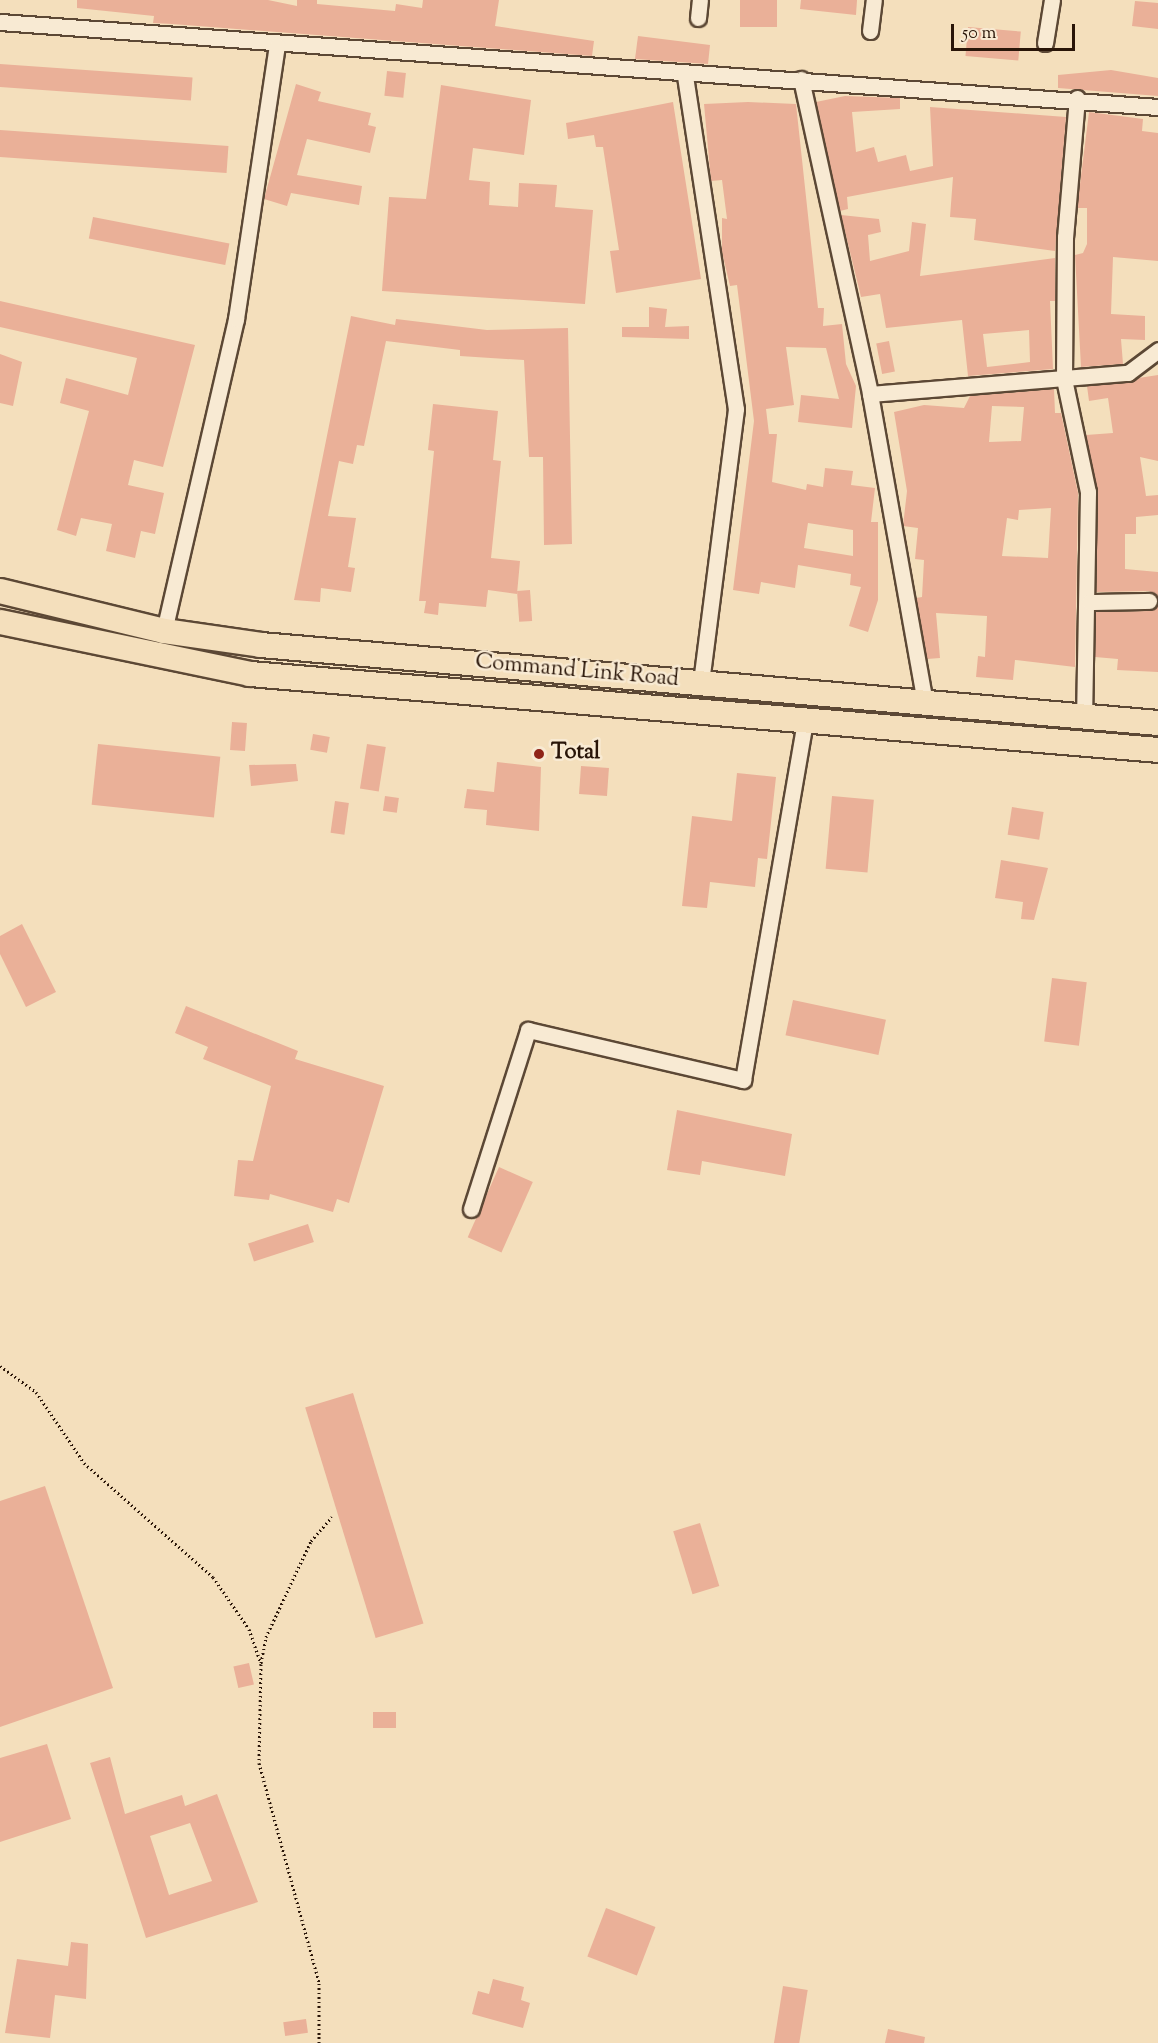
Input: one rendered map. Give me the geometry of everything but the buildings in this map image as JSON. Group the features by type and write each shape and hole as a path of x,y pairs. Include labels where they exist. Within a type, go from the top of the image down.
{"main road":[{"name":"Command Link Road","path":"0,591 165,631 261,645 1158,723"},
{"name":"Command Link Road","path":"0,622 250,674 1158,750"}],"street":[{"path":"698,18 700,0"},
{"path":"870,31 874,0"},
{"path":"1045,42 1052,0"},
{"path":"0,22 685,76 801,79 1077,98 1158,107"},
{"path":"165,631 236,319 277,45"},
{"path":"685,76 736,409 701,683"},
{"path":"801,79 870,394 925,704"},
{"path":"1077,98 1065,237 1064,380 1088,492 1089,602 1084,717"},
{"path":"870,394 1128,373 1158,350"},
{"path":"1089,602 1149,601"},
{"path":"471,1209 528,1030 743,1080 806,722"}],"path":[{"path":"0,1366 36,1392 84,1463 213,1577 249,1629 261,1664"},
{"path":"319,2043 319,1983 260,1763 261,1664 266,1637 311,1541 332,1517"}],"place":[{"name":"Total","path":"539,754"}]}
